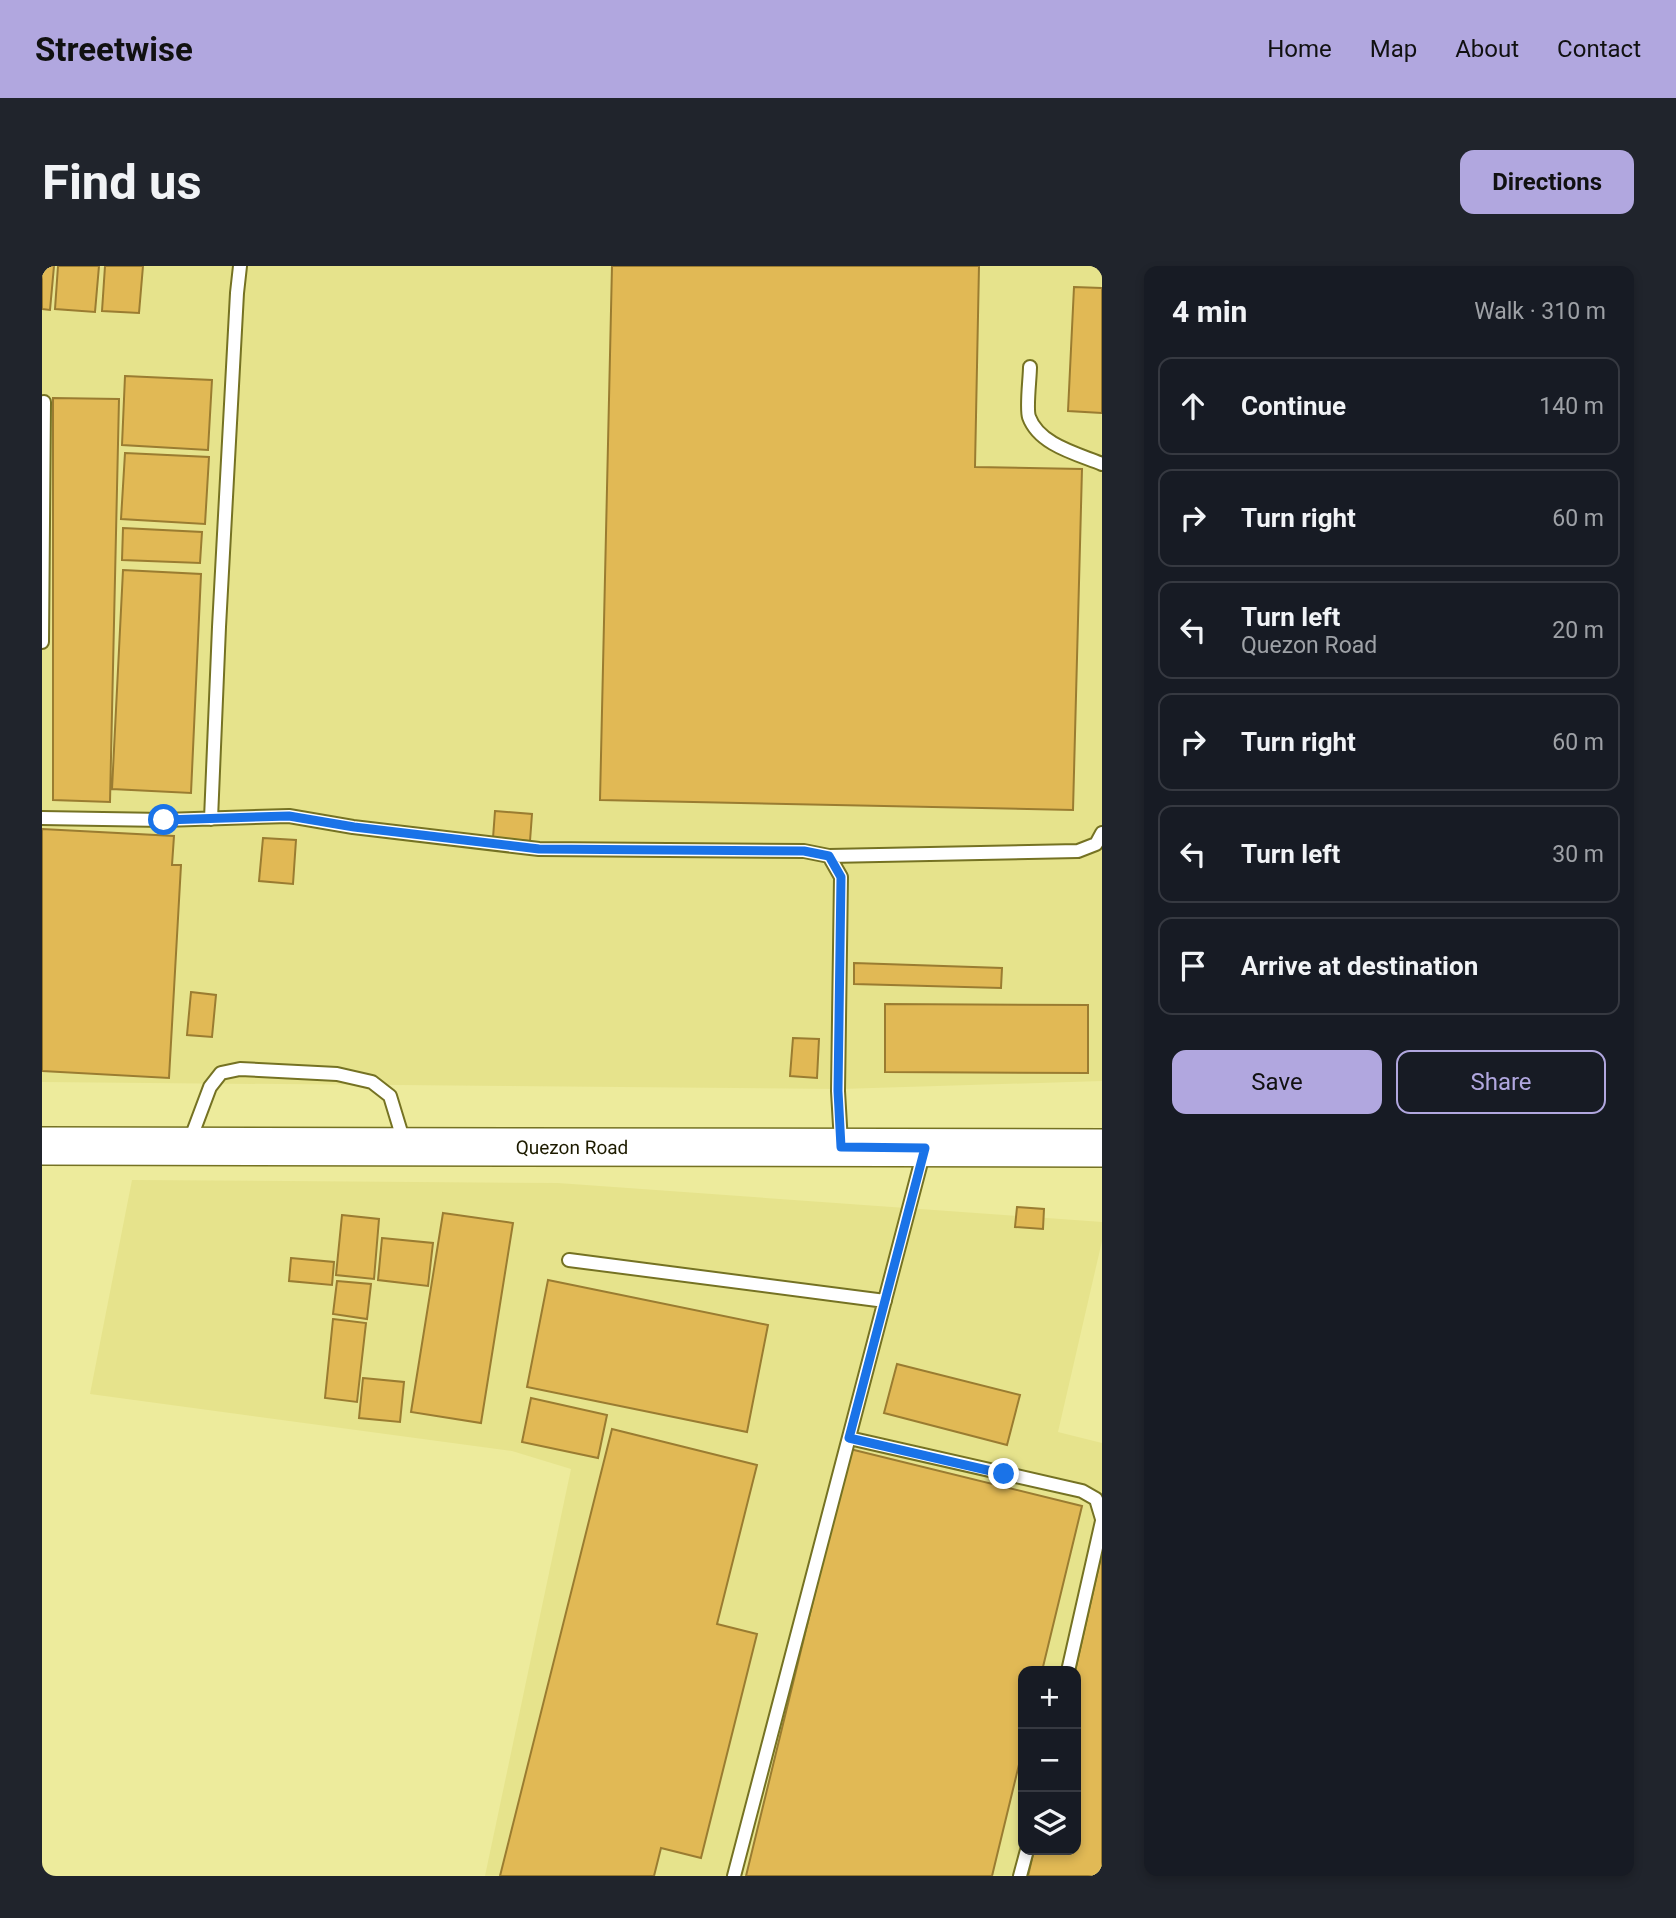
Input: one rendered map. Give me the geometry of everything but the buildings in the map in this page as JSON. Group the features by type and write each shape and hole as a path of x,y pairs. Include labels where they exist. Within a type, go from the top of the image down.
{"main road":[{"name":"Quezon Road","path":"42,1146 1102,1148"}],"lane":[{"path":"211,820 240,266"},
{"path":"1030,367 1028,415 1037,430 1052,443 1102,464"},
{"path":"42,642 44,402"},
{"path":"42,818 211,820 228,817 289,816 354,827 539,849 804,851 829,856 1078,851 1096,844 1102,833"},
{"path":"829,856 841,877 838,1091 841,1147"},
{"path":"187,1146 209,1087 222,1073 240,1069 337,1074 372,1082 390,1096 405,1146"},
{"path":"734,1876 925,1148"},
{"path":"569,1260 885,1301"},
{"path":"849,1438 1082,1491 1096,1499 1102,1520 1069,1666"},
{"path":"1020,1876 1026,1855"}],"shaded area":[{"path":"42,266 1102,266 1102,1081 840,1089 42,1082"},
{"path":"132,1180 558,1183 1102,1222 1102,1241 1058,1432 1102,1443 1102,1876 485,1876 571,1469 512,1451 90,1394"}],"route":[{"path":"164,820 289,816 354,827 539,849 804,851 829,856 841,877 838,1091 841,1147 925,1148 849,1438 1004,1474"}]}
